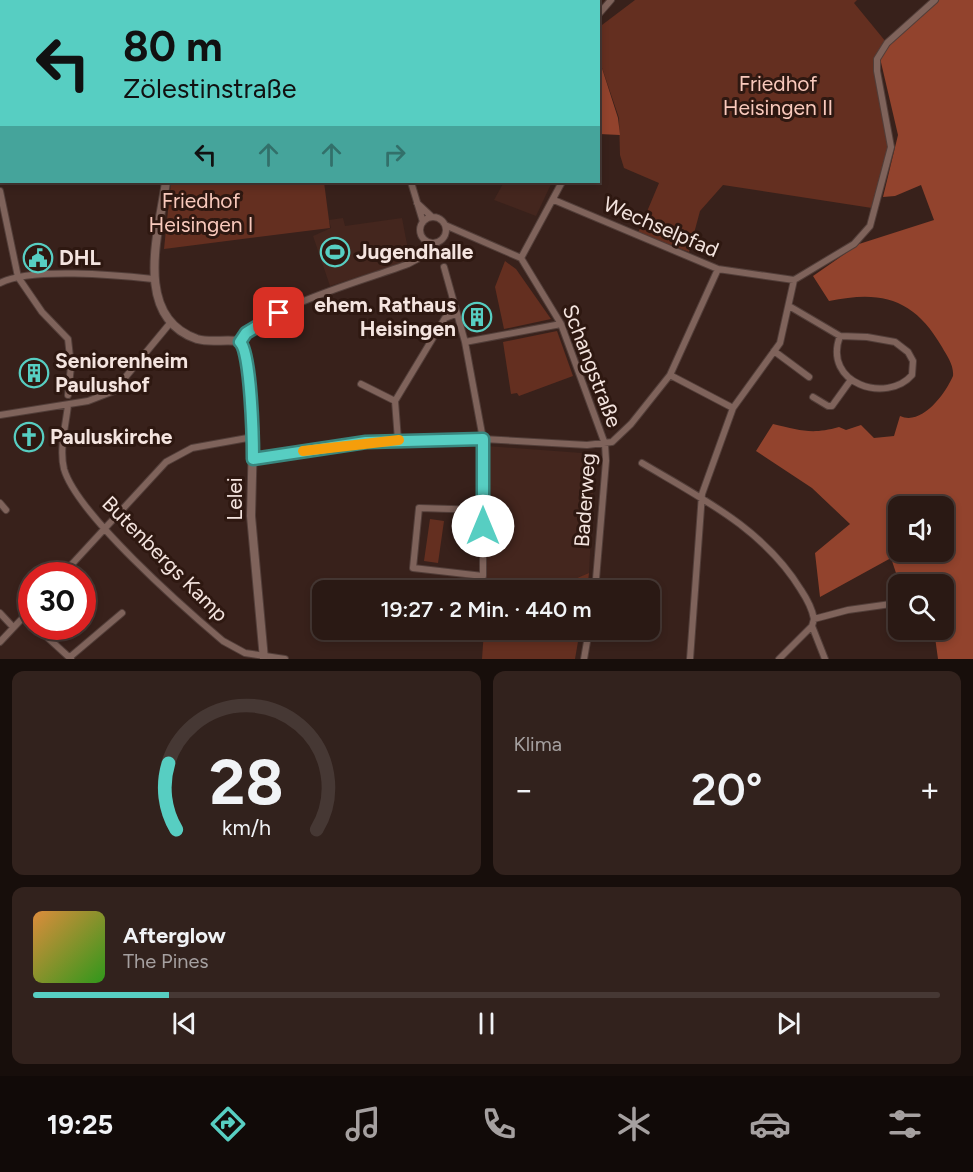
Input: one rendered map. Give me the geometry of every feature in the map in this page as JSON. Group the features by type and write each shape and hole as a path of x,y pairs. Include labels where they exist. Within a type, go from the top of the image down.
{"street":[{"path":"600,13 611,0"},
{"path":"690,659 702,498 733,408 782,337 794,280 854,244 870,226 891,147 877,72 877,58 887,42 935,0"},
{"path":"600,3 604,8"},
{"path":"166,183 153,279 158,300 171,322 196,338 240,342 246,333 290,308 408,264 427,254 435,243 445,236 467,236"},
{"path":"411,183 423,222"},
{"path":"415,200 432,217 441,219 445,225 521,258 562,183"},
{"path":"0,191 18,277 42,312 68,339 71,366 68,395"},
{"name":"Wechselpfad","path":"554,200 718,269 794,280"},
{"path":"418,257 424,239 420,229 423,222 432,217"},
{"path":"445,225 445,236"},
{"path":"0,233 8,231"},
{"path":"424,239 435,243"},
{"name":"Schangstraße","path":"521,258 561,324 605,444"},
{"path":"444,267 465,342 483,439 483,510 483,576 413,568 419,508 483,510"},
{"name":"Baderweg","path":"597,580 606,461 605,444 616,440 624,432 670,375 718,269"},
{"path":"0,283 18,277 56,275 153,279"},
{"path":"789,306 840,336 846,334 890,340 908,352 914,364 909,378 893,385 870,387 850,381 838,361 840,336"},
{"path":"398,440 395,401 445,318 456,314"},
{"path":"0,415 68,405 103,397 118,388 171,322"},
{"path":"465,342 561,324"},
{"name":"Lelei","path":"240,342 245,349 253,436 251,516 264,658"},
{"path":"774,351 809,377"},
{"path":"670,375 733,408"},
{"path":"813,397 832,406 850,381"},
{"path":"361,384 395,401"},
{"name":"Butenbergs Kamp","path":"68,405 63,446 64,469 76,490 105,528 223,641 245,653 264,658 285,659"},
{"path":"74,562 162,465 178,454 214,442 253,436"},
{"path":"253,459 360,443 398,440 483,439 605,444"},
{"path":"642,463 741,524 781,562 807,600 814,619 812,626 779,659"},
{"path":"0,503 6,510"},
{"path":"814,619 888,604"},
{"path":"0,613 13,627"},
{"path":"51,640 71,658 122,613"},
{"path":"0,642 18,622"},
{"path":"812,626 825,659"},
{"path":"584,659 587,640"}],"shaded area":[{"path":"938,0 973,0 973,659 938,659 935,640 954,640 954,574 896,574 892,562 954,562 954,496 888,496 888,560 820,597 815,553 850,524 812,488 756,451 773,424 813,431 839,427 846,430 861,425 874,438 894,436 900,416 908,418 916,416 932,406 953,376 950,361 942,347 920,318 908,308 880,298 848,298 829,301 813,276 859,244 934,220 921,185 895,196 883,197 898,135 880,58 893,41"},
{"path":"600,62 618,118 620,135 600,134"},
{"path":"503,183 552,183 536,216 494,200"},
{"path":"343,218 345,226 402,218 410,260 330,286 313,236 331,228 329,220"},
{"path":"486,446 595,454 589,573 572,580 486,580"}],"green space":[{"name":"Friedhof Heisingen II","path":"635,0 857,0 854,3 886,42 875,59 889,156 872,208 723,185 700,211 689,252 638,233 659,183 624,168 620,155 619,118 600,62 600,26"},
{"name":"Friedhof Heisingen I","path":"171,183 324,183 330,228 164,249"},
{"path":"505,261 516,269 551,319 504,329 495,287"},
{"path":"557,331 573,376 519,396 517,393 511,394 503,342"},
{"path":"430,519 444,521 438,563 424,561"},
{"path":"589,573 588,580 572,580"},
{"path":"483,640 578,640 575,659 482,659"}],"slow traffic":[{"path":"303,451 399,440"}],"place":[{"name":"Jugendhalle","path":"335,252"},
{"name":"DHL","path":"38,258"},
{"name":"ehem. Rathaus Heisingen","path":"477,317"},
{"name":"Seniorenheim Paulushof","path":"34,373"},
{"name":"Pauluskirche","path":"29,437"}],"route":[{"path":"279,313 246,333 240,342 245,349 253,459 366,442 483,439 483,526"}]}
